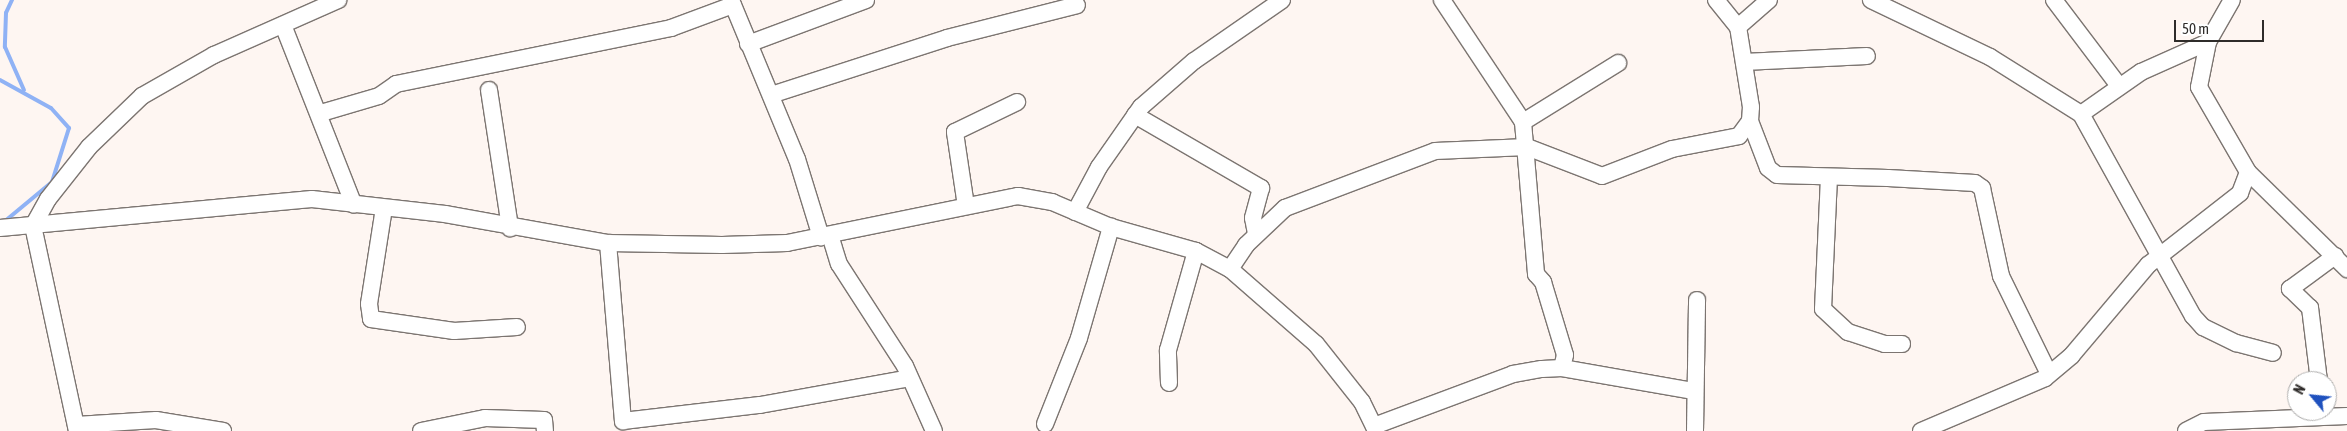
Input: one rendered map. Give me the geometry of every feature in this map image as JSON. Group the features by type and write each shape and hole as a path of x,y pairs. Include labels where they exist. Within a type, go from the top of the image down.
{"street":[{"path":"223,431 156,420 76,428 34,226 89,147 142,96 214,55 338,0"},
{"path":"1075,212 1135,116 1194,62 1282,0"},
{"path":"1442,0 1523,122 1527,147 1536,274 1543,282 1565,355 1562,368"},
{"path":"1716,0 1738,27 1744,62 1750,121 1768,168 1777,175 1975,183 1982,188 2001,276 2049,374"},
{"path":"1738,27 1769,0"},
{"path":"1871,0 1990,57 2081,114 2158,255 2203,327 2236,343 2273,353"},
{"path":"2054,0 2119,86"},
{"path":"748,44 858,1"},
{"path":"2229,1 2208,42 2199,88 2248,172 2347,269"},
{"path":"321,113 379,96 396,84 671,28 732,3 771,95 825,236 838,264 910,378 934,431"},
{"path":"771,95 947,38 1077,5"},
{"path":"283,25 321,113 354,205"},
{"path":"2081,114 2119,86 2183,49 2208,42"},
{"path":"1744,62 1867,56"},
{"path":"1523,122 1618,63"},
{"path":"489,90 510,228"},
{"path":"966,206 955,132 1017,102"},
{"path":"1135,116 1261,188 1253,218 1256,233"},
{"path":"1230,269 1256,233 1285,208 1435,151 1527,147 1602,176 1672,148 1739,136 1750,121"},
{"path":"1921,431 2049,374 2072,355 2158,255 2240,193 2248,172"},
{"path":"1829,178 1822,309 1848,332 1885,344 1902,344"},
{"path":"2,228 274,199 445,214 510,228 608,243 722,246 825,236 1018,196 1052,202 1111,227 1196,251 1230,269 1316,344 1362,402 1375,428 1513,374 1562,368 1694,391"},
{"path":"384,208 370,304 371,319 454,331 517,327"},
{"path":"1045,424 1079,338 1111,227"},
{"path":"608,243 624,426 760,405 910,378"},
{"path":"1169,383 1168,350 1196,251"},
{"path":"2317,371 2310,308 2290,288 2334,256"},
{"path":"1694,431 1697,300"},
{"path":"421,431 485,418 544,420 545,431"},
{"path":"2186,431 2204,422 2287,420"}],"waterway":[{"path":"12,0 6,13 5,47 24,90"},
{"path":"0,80 51,108 69,128 52,182 5,221"}]}
